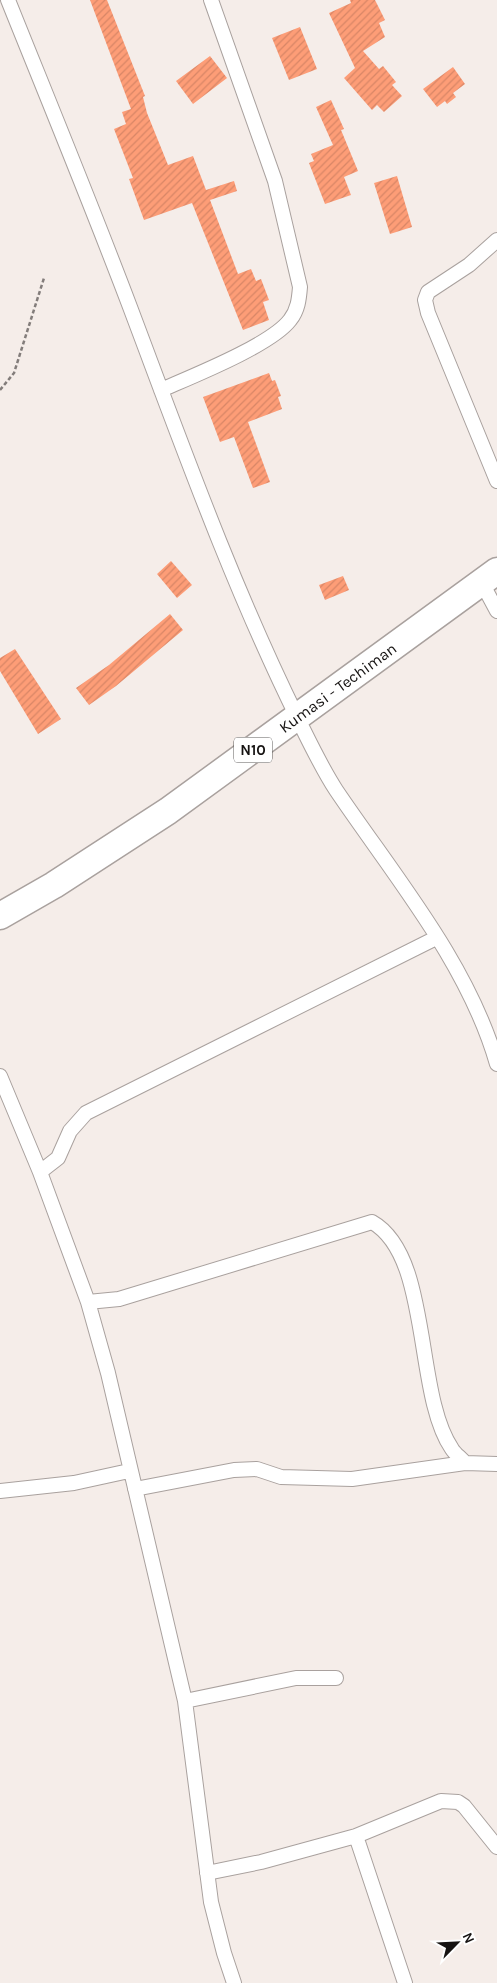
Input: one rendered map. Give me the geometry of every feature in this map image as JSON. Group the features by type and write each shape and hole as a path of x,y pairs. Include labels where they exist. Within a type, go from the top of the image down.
{"highway":[{"name":"Kumasi - Techiman","path":"0,916 54,885 168,812 489,577"}],"street":[{"path":"8,0 162,390 224,557 297,718 335,788 389,862 471,998 497,1064"},
{"path":"162,390 246,350 284,328 292,318 298,304 300,287 275,181 211,0"},
{"path":"497,240 469,265 428,292 425,300 428,312 497,481"},
{"path":"489,577 497,611"},
{"path":"40,1172 58,1158 70,1130 86,1113 436,938"},
{"path":"0,1076 40,1172 88,1302 108,1373 185,1701 207,1873 224,1953 234,1983"},
{"path":"88,1302 119,1299 372,1222 383,1228 397,1248 414,1302 424,1343 427,1375 443,1432 452,1449 465,1463"},
{"path":"135,1489 234,1470 257,1469 281,1477 352,1479 465,1463 497,1464"},
{"path":"0,1491 74,1483 130,1471"},
{"path":"185,1701 296,1678 336,1678"},
{"path":"207,1873 261,1862 356,1836 432,1804 449,1801 464,1806 497,1847"},
{"path":"356,1836 405,1983"}],"path":[{"path":"0,390 14,372 44,278"}],"building":[{"path":"90,0 107,0 145,96 143,97 147,113 168,165 193,156 206,190 234,181 237,191 210,200 238,274 251,269 256,281 261,279 269,300 263,302 269,320 243,330 192,203 144,220 129,179 133,178 114,129 126,124 122,112 131,109"},
{"path":"350,0 375,0 385,20 379,23 385,37 363,51 379,69 383,66 396,82 392,85 402,96 384,112 377,105 372,110 344,78 355,68 329,13 351,3"},
{"path":"300,27 317,69 289,80 272,38"},
{"path":"210,56 227,78 193,104 176,81"},
{"path":"453,67 465,84 453,93 456,97 447,104 445,101 437,107 423,89"},
{"path":"331,100 344,129 341,130 358,171 344,177 351,195 325,204 309,163 314,161 311,154 333,145 316,107"},
{"path":"397,176 412,227 390,234 374,183"},
{"path":"269,373 272,381 275,380 281,396 278,397 282,409 248,422 270,482 253,488 234,437 220,442 203,397"},
{"path":"171,561 192,585 177,598 157,574"},
{"path":"343,576 349,590 325,600 319,585"},
{"path":"170,614 183,630 116,686 89,705 76,688 109,665"},
{"path":"15,649 61,719 38,734 0,671 0,658"}]}
